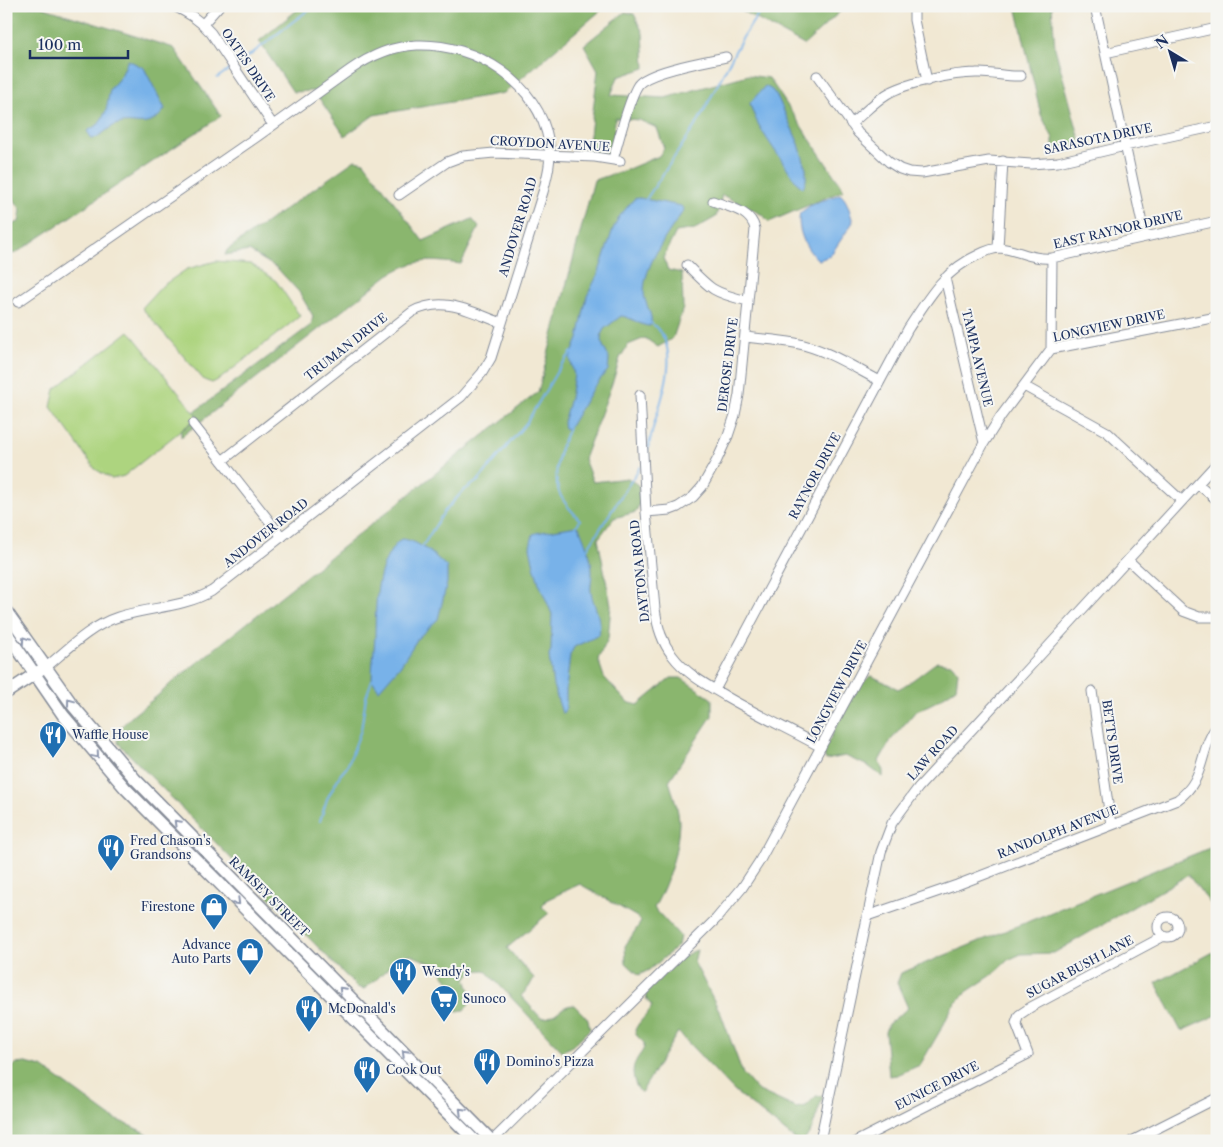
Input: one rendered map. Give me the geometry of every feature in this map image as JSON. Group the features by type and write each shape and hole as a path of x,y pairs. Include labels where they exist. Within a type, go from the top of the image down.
{"main road":[{"name":"RAMSEY STREET","path":"6,612 45,668 113,756 492,1141"},
{"name":"RAMSEY STREET","path":"6,632 63,715 104,764 202,867 475,1141"},
{"path":"6,693 45,668"},
{"path":"202,867 212,858"},
{"path":"368,1034 377,1025"}],"street":[{"name":"OATES DRIVE","path":"174,6 190,14 203,24 220,44 273,125"},
{"path":"203,24 219,6"},
{"path":"914,6 914,20 928,81"},
{"path":"1096,6 1144,237"},
{"path":"1105,53 1217,28"},
{"name":"ANDOVER ROAD","path":"18,302 350,70 373,56 403,47 425,45 456,49 481,58 517,84 541,117 549,145 547,178 491,358 482,374 461,397 206,594 186,602 126,615 106,622 87,634 45,668"},
{"name":"CROYDON AVENUE","path":"399,195 447,162 463,156 494,153 617,160 631,102 638,85 643,80 650,76 687,65 726,57"},
{"path":"851,124 886,95 905,86 969,73 986,73 1008,77 1022,76"},
{"name":"SARASOTA DRIVE","path":"817,76 858,133 889,162 909,172 922,173 980,162 1002,161 1031,164 1058,162 1217,126"},
{"path":"945,278 973,257 998,248 1002,161"},
{"name":"DEROSE DRIVE","path":"646,512 678,507 693,497 702,487 717,460 735,415 745,337 754,225 746,214 713,201"},
{"name":"EAST RAYNOR DRIVE","path":"998,248 1039,258 1052,258 1217,221"},
{"path":"1051,349 1052,258"},
{"path":"687,265 710,289 726,296 748,301"},
{"name":"RAYNOR DRIVE","path":"715,690 908,329 929,297 945,278"},
{"name":"TAMPA AVENUE","path":"945,278 984,443"},
{"name":"TRUMAN DRIVE","path":"222,461 412,312 420,308 437,304 450,304 502,323"},
{"name":"LONGVIEW DRIVE","path":"492,1141 732,901 758,862 822,747 984,443 1000,416 1051,349 1217,317"},
{"path":"745,337 796,343 819,350 880,381"},
{"path":"1024,386 1107,432 1182,501"},
{"name":"DAYTONA ROAD","path":"640,395 646,512 655,609 659,631 671,654 701,681 751,711 822,747"},
{"path":"193,424 282,537"},
{"name":"LAW ROAD","path":"820,1141 881,852 896,815 918,788 1217,463"},
{"path":"1198,484 1217,500"},
{"path":"1128,560 1183,611 1199,617 1217,616"},
{"name":"BETTS DRIVE","path":"1092,691 1111,825"},
{"name":"RANDOLPH AVENUE","path":"867,916 957,885 1177,800 1196,782 1211,736 1217,726"},
{"name":"SUGAR BUSH LANE","path":"1028,1054 1016,1024 1019,1015 1164,936"},
{"name":"EUNICE DRIVE","path":"857,1141 1028,1054"},
{"path":"1137,1140 1217,1098"}],"green space":[{"path":"6,6 38,6 174,48 221,116 16,253 6,255 6,227 19,222 21,210 6,187"},
{"path":"302,6 606,6 504,93 374,115 345,136 314,91 293,92 259,41"},
{"path":"733,6 846,6 804,45"},
{"path":"1016,6 1052,6 1055,48 1082,147 1053,156 1053,138 1041,115"},
{"path":"625,12 634,14 643,33 645,68 618,77 611,95 665,98 748,75 769,78 844,190 769,222 763,215 722,195 716,217 695,229 676,232 663,258 668,270 682,273 683,308 673,338 658,347 645,338 628,345 620,358 584,459 593,482 628,478 638,485 640,501 636,512 614,518 598,539 611,605 608,639 598,659 604,677 627,702 638,705 671,678 681,678 712,699 712,716 669,781 678,813 677,845 664,888 654,908 680,936 678,946 649,970 639,975 626,963 625,946 641,922 637,917 580,884 546,900 542,907 549,913 507,948 534,978 521,996 541,1018 546,1018 565,1007 574,1005 588,1019 590,1029 571,1047 562,1051 485,970 472,971 466,979 473,999 464,1010 457,1011 444,1003 445,996 449,992 449,981 435,965 411,955 397,959 364,989 357,987 118,743 117,732 128,719 169,685 538,392 594,180 626,170 659,156 664,148 657,128 639,120 615,118 614,136 610,153 588,151 598,70 584,45"},
{"path":"355,160 364,162 423,241 472,219 479,227 461,264 431,261 416,263 398,269 388,275 181,437 181,431 198,417 194,412 311,325 313,316 299,292 277,268 249,251 225,255 227,250"},
{"path":"216,261 251,264 276,281 300,316 220,379 212,383 204,380 142,308 162,286 187,269"},
{"path":"129,331 198,417 124,476 112,479 95,469 51,407 55,389"},
{"path":"937,662 952,664 958,672 956,688 915,712 891,740 879,761 883,777 868,766 845,756 826,760 823,752 852,698 866,680 872,676 898,689"},
{"path":"1217,845 1217,912 1188,875 1054,953 1021,954 1008,960 992,975 968,991 952,1007 920,1065 897,1075 889,1076 885,1032 888,1024 908,1008 897,983 901,973"},
{"path":"697,950 694,962 721,1014 743,1074 757,1090 796,1108 806,1106 816,1096 823,1096 812,1129 804,1141 797,1141 734,1091 678,1032 641,1093 636,1086 633,1069 644,1048 644,1043 637,1036 635,1030 652,1006 647,1000 645,993 676,962"},
{"path":"1217,950 1217,1015 1181,1031 1156,983"},
{"path":"26,1063 42,1067 111,1117 148,1134 152,1141 6,1141 6,1077 15,1064"}],"water":[{"path":"128,60 144,68 165,109 159,117 152,121 115,125 92,139 87,131 99,124 106,111 110,89 121,76"},
{"path":"765,86 772,90 778,98 799,144 806,169 806,180 803,188 796,182 770,143 753,113 750,103"},
{"path":"840,194 847,203 853,222 830,256 819,260 806,246 803,239 799,226 800,213 811,205"},
{"path":"639,198 681,206 684,210 658,249 648,271 644,293 651,318 650,326 621,316 604,329 601,335 603,346 609,358 608,370 592,389 569,428 566,429 563,423 574,375 570,358 578,339 587,296 599,272 613,229 619,217 634,199"},
{"path":"577,526 584,538 591,561 591,593 599,618 600,629 599,635 574,647 570,655 566,708 562,713 553,685 549,656 551,650 552,614 539,583 530,547 533,534"},
{"path":"401,539 420,545 447,567 447,583 438,619 418,638 400,666 379,690 372,680 378,585 386,560 392,549"}],"waterway":[{"path":"235,65 315,6"},
{"path":"645,201 699,120 740,42 763,6"},
{"path":"217,78 231,68"},
{"path":"647,452 663,397 668,369 666,344 660,332 651,323"},
{"path":"420,548 444,512 463,491 478,481 527,422 559,368 572,352 574,354"},
{"path":"569,428 560,450 556,476 561,496 580,520 576,527"},
{"path":"587,549 640,467"},
{"path":"320,821 327,799 340,775 347,767 361,730 366,697 372,680 374,680"}],"place":[{"name":"Waffle House","path":"53,759"},
{"name":"Fred Chason's Grandsons","path":"111,872"},
{"name":"Firestone","path":"214,931"},
{"name":"Advance Auto Parts","path":"250,976"},
{"name":"Wendy's","path":"403,996"},
{"name":"Sunoco","path":"444,1023"},
{"name":"McDonald's","path":"309,1033"},
{"name":"Domino's Pizza","path":"487,1086"},
{"name":"Cook Out","path":"367,1094"}]}
